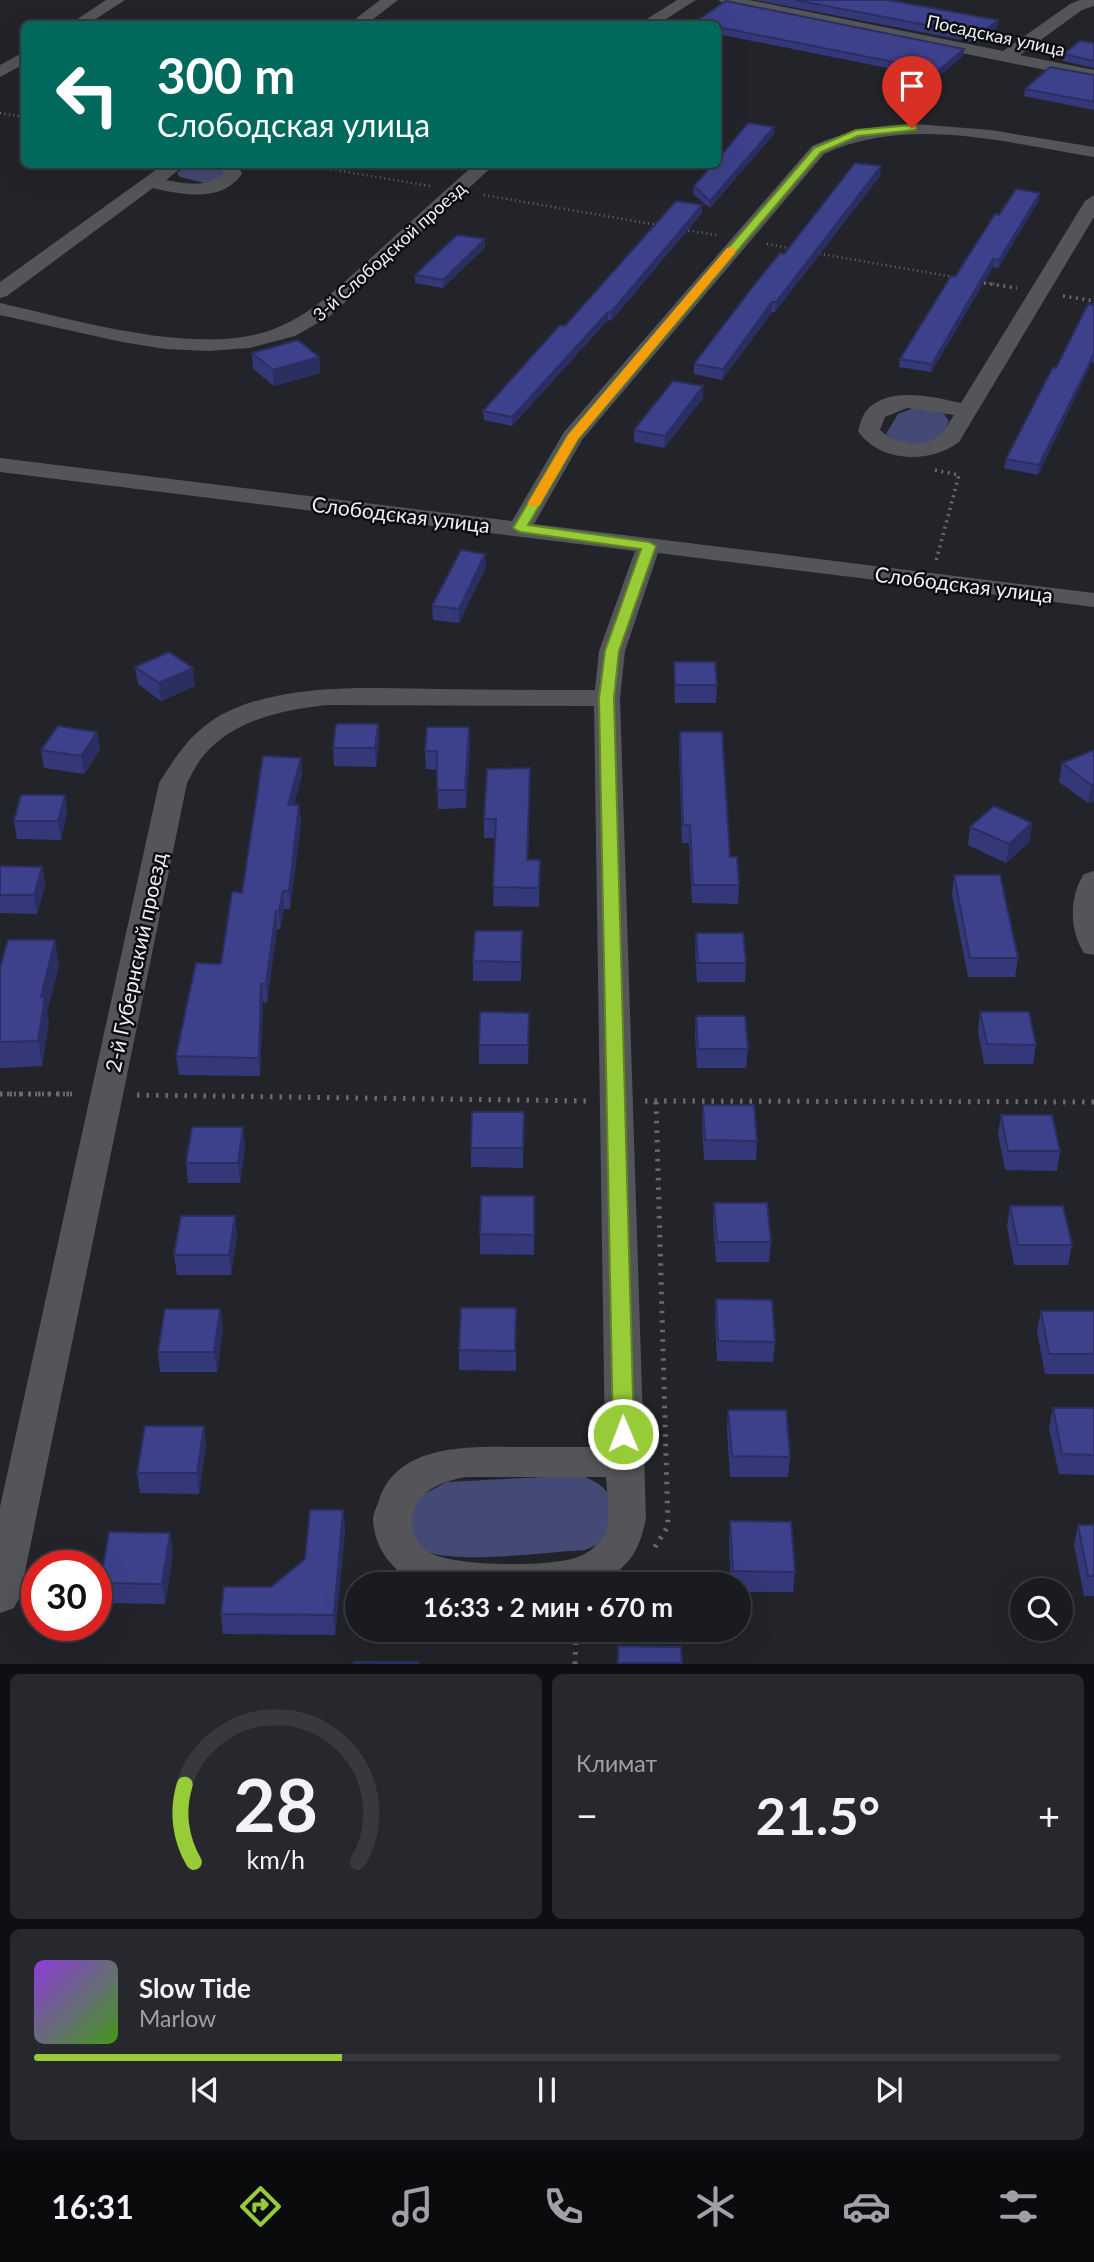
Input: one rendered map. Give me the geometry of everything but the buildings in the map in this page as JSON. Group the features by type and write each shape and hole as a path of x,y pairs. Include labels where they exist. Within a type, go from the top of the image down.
{"street":[{"path":"83,21 117,0"},
{"path":"361,21 390,0"},
{"path":"652,21 688,0"},
{"name":"Посадская улица","path":"726,0 1094,75"},
{"path":"1006,57 1076,7 1094,0"},
{"path":"0,72 21,59"},
{"path":"520,528 572,437 818,150 856,133 892,128 932,129 1094,152"},
{"path":"0,292 171,168"},
{"path":"149,182 181,188 208,188 230,179 233,174 229,168"},
{"name":"3-й Слободской проезд","path":"0,309 166,343 226,346 257,342 307,324 323,312 482,168"},
{"path":"967,411 909,402 882,408 875,414 869,430 874,438 900,449 932,448 944,444 967,411 1094,201"},
{"name":"Слободская улица","path":"0,465 1094,600"},
{"path":"624,1462 467,1462 440,1465 416,1478 399,1496 392,1518 396,1541 411,1561 433,1574 452,1577 555,1578 583,1573 607,1560 622,1541 627,1518 607,698 612,651 649,546"},
{"name":"2-й Губернский проезд","path":"0,1596 173,783 181,765 195,747 213,732 263,708 322,697 607,698"},
{"path":"1094,880 1086,905 1094,946"}],"path":[{"path":"0,113 21,116"},
{"path":"324,168 660,225"},
{"path":"673,228 795,249"},
{"path":"809,251 959,278"},
{"path":"972,280 1094,302"},
{"path":"900,449 900,464 959,475 935,565"},
{"path":"0,1094 616,1102 1094,1102"},
{"path":"651,1555 668,1526 656,1101"},
{"path":"575,1664 576,1642"}],"shaded area":[{"path":"184,168 225,168 227,177 205,183 180,177 177,173"},
{"path":"916,407 944,414 949,421 940,439 905,444 886,434 898,414"},
{"path":"580,1475 601,1486 616,1505 604,1542 585,1550 482,1557 442,1555 421,1548 407,1529 416,1498 447,1482"}],"slow traffic":[{"path":"534,503 572,437 731,251"}],"route":[{"path":"623,1434 607,698 612,651 649,546 520,528 572,437 811,157 828,143 856,133 912,128"}]}
